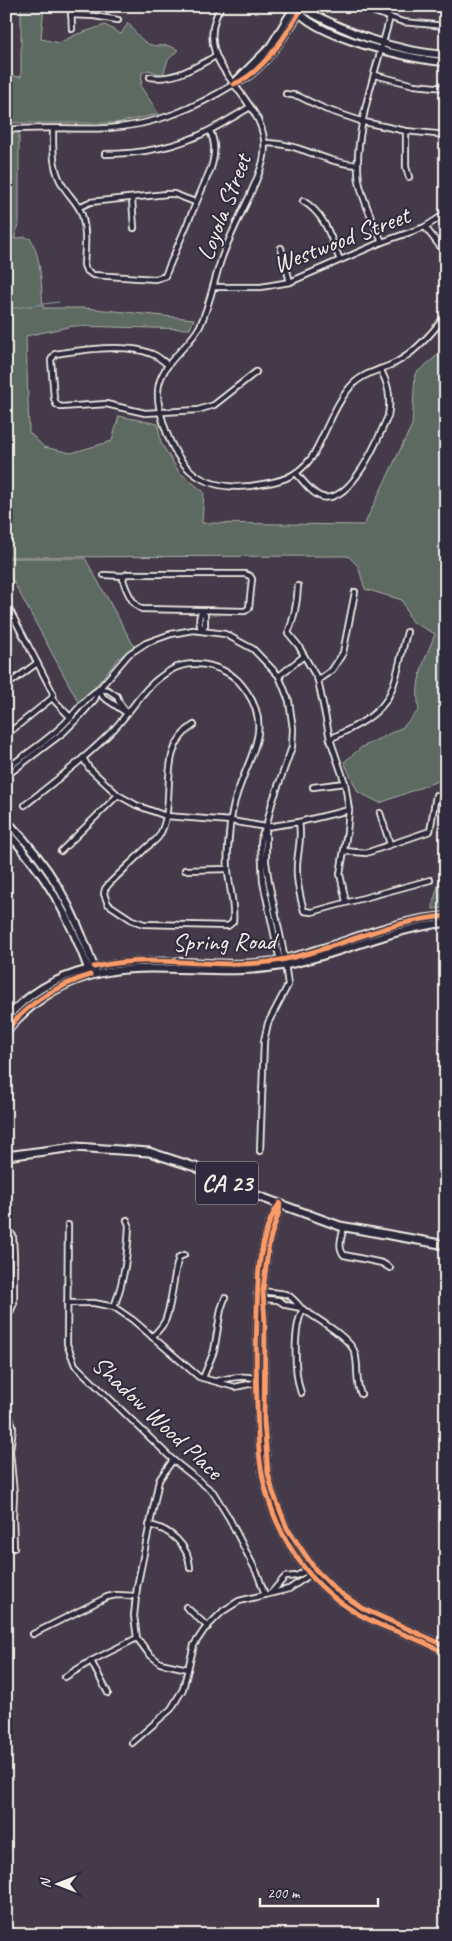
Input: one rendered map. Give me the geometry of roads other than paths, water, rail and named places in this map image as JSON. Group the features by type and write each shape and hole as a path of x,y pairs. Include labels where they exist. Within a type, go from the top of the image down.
{"main road":[{"path":"234,84 270,47 299,8 330,32 419,60 446,62"},
{"path":"382,47 446,55"},
{"path":"6,820 48,868 70,907 92,971"},
{"path":"6,831 29,856 55,895 92,971"},
{"name":"Spring Road","path":"283,961 395,924 446,916"},
{"name":"Spring Road","path":"6,1019 39,990 61,978 92,971 137,967 237,971 417,926 446,923"},
{"name":"Spring Road","path":"6,1032 28,1009 51,991 92,971"},
{"name":"CA 23","path":"6,1156 75,1147 149,1152 195,1167 224,1182 344,1227 446,1245"}],"street":[{"path":"71,6 72,29"},
{"name":"Loyola Street","path":"221,6 211,36 212,49 260,122 265,143 264,157 260,173 227,246 206,311 196,331 168,365 159,385 160,412 171,444 180,460 196,476 211,484 228,487 254,485 281,480 296,474"},
{"path":"358,6 403,22 446,26"},
{"path":"70,15 118,20"},
{"path":"382,242 361,188 358,165 359,143 390,17"},
{"path":"150,78 160,79 184,72 216,56"},
{"path":"375,76 414,85 446,88"},
{"path":"6,130 109,128 162,119 194,107 234,84"},
{"path":"286,94 298,96 325,109 364,122 406,131 446,135"},
{"path":"106,154 158,148 210,131 250,107"},
{"path":"53,129 53,148 57,174 79,207 86,234 84,266 86,270 93,275 155,279 164,276 214,158 214,143 210,131"},
{"path":"406,131 406,168 409,177"},
{"path":"265,143 290,145 336,162 358,165"},
{"path":"79,207 90,202 174,194 195,202"},
{"path":"132,199 134,228"},
{"path":"303,201 312,206 321,216 340,260"},
{"name":"Westwood Street","path":"213,287 261,287 290,282 382,242 425,227 446,211"},
{"path":"425,227 446,254"},
{"path":"281,248 290,282"},
{"path":"380,369 388,389 388,416 353,482 332,496 321,497 315,494 296,474 312,457 347,392 360,378 380,369 395,363 410,353 446,315"},
{"path":"168,365 154,354 140,351 94,349 58,353 52,356 51,360 54,398 56,404 61,407 106,404 137,412 198,410 214,405 256,372"},
{"path":"104,575 245,574 252,579 247,610 202,611 138,608 124,584 124,576"},
{"path":"298,586 297,604 288,633 318,680 330,739 344,783 349,810 340,874 346,902"},
{"path":"318,680 332,670 343,652 356,592"},
{"path":"6,603 9,613 53,693 52,698 6,735"},
{"path":"202,611 206,615 202,631"},
{"path":"6,769 70,718 99,689 129,654 146,643 171,634 193,630 225,634 253,649 280,676 289,701 293,729 292,747 272,803 266,827 267,873 288,985 268,1023 264,1041 260,1151"},
{"path":"330,739 373,714 384,703 391,689 407,632"},
{"path":"280,676 304,656"},
{"path":"6,686 37,662"},
{"path":"25,805 83,758 115,729 146,688 174,668 189,664 210,665 224,670 238,679 252,699 259,718 258,740 237,793 231,821 228,869 234,914 233,922 228,926 144,924 118,912 108,904 104,894 105,889 159,836 166,816 169,769 174,753 185,730 194,725"},
{"path":"99,689 108,690 117,696 127,713"},
{"path":"99,689 102,697 127,713"},
{"path":"6,776 64,732 95,698 99,689"},
{"path":"52,698 70,718"},
{"path":"83,758 90,768 118,795 136,805 166,816 231,821 266,827 299,822 349,810"},
{"path":"313,787 344,783"},
{"path":"61,852 118,795"},
{"path":"344,851 366,853 430,831 436,795"},
{"path":"380,813 390,844"},
{"path":"299,822 301,834 297,864 298,882 304,911 312,912 430,880"},
{"path":"185,870 228,869"},
{"path":"280,1203 268,1250 263,1291 265,1323 265,1447 268,1473 273,1492 287,1528 315,1569 336,1590 383,1619 423,1634 446,1646"},
{"path":"280,1203 273,1212 262,1248 257,1294 256,1380 260,1466 266,1492 290,1548 307,1571 328,1592 380,1625 431,1645 446,1654"},
{"path":"114,1307 122,1288 128,1241 129,1225 127,1220"},
{"name":"Shadow Wood Place","path":"68,1225 67,1344 75,1365 173,1460 213,1492 229,1518 258,1575 264,1595"},
{"path":"344,1227 340,1244 344,1255 382,1263 390,1268"},
{"path":"6,1228 11,1232 13,1240 14,1303 6,1322"},
{"path":"152,1337 164,1323 169,1311 174,1274 179,1258 184,1255"},
{"path":"257,1294 263,1291 284,1292 291,1295 302,1309 349,1343 354,1351 358,1368 357,1387 361,1394"},
{"path":"257,1294 264,1299 278,1300 286,1305 302,1309"},
{"path":"286,1305 291,1303 291,1295"},
{"path":"203,1378 214,1351 221,1309 225,1298"},
{"path":"67,1303 94,1303 114,1307 133,1320 195,1375 236,1387 256,1380"},
{"path":"301,1393 296,1372 297,1331 302,1309"},
{"path":"217,1381 231,1378 264,1382"},
{"path":"231,1378 229,1383 231,1386"},
{"path":"6,1403 13,1428 10,1455 14,1494 14,1548"},
{"path":"173,1460 159,1480 149,1525 134,1616 137,1638 150,1654 160,1663 188,1669"},
{"path":"149,1525 162,1528 174,1535 182,1546 190,1563 190,1568"},
{"path":"272,1592 285,1577 296,1576 315,1569"},
{"path":"132,1743 171,1709 183,1689 194,1645 223,1611 239,1601 289,1588 311,1575 315,1569"},
{"path":"280,1582 283,1590"},
{"path":"32,1634 107,1597 116,1595 136,1596"},
{"path":"186,1607 208,1627"},
{"path":"380,1625 383,1619"},
{"path":"65,1677 91,1661 137,1638"},
{"path":"91,1661 108,1693"}],"waterway":[{"path":"6,309 59,302"}]}
